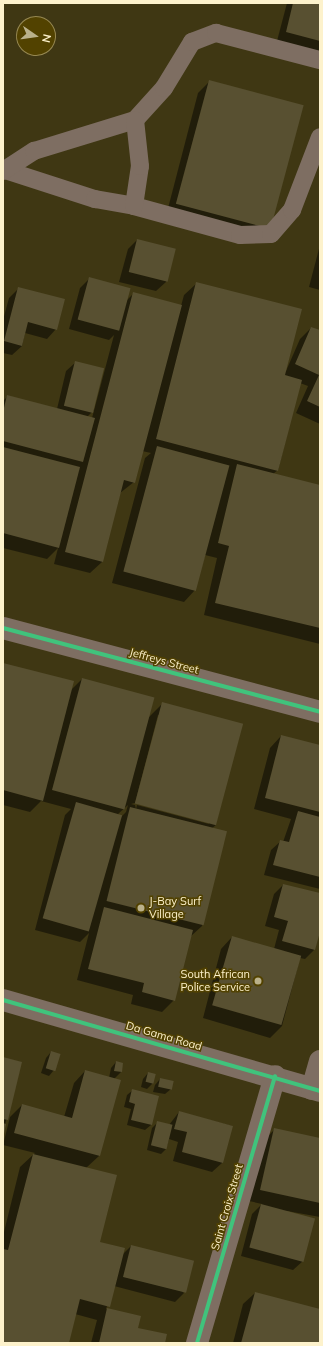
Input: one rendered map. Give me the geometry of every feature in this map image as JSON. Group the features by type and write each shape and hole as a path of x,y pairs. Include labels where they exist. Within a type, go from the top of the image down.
{"street":[{"name":"Jeffreys Street","path":"3,628 320,712"},
{"name":"Da Gama Road","path":"3,1000 275,1076 316,1090"},
{"path":"316,1090 320,1061"},
{"name":"Saint Croix Street","path":"197,1343 275,1076"}],"lane":[{"path":"4,170 34,151 135,120 164,88 192,42 216,33 320,60"},
{"path":"134,206 140,166 135,120"},
{"path":"4,170 95,199 134,206 240,235 271,234 292,210 320,138"}],"building":[{"path":"293,3 320,3 320,41 286,32"},
{"path":"209,80 304,105 271,229 176,204"},
{"path":"137,239 176,249 168,282 129,272"},
{"path":"89,277 131,288 119,331 78,320"},
{"path":"196,282 302,309 285,375 302,380 278,471 156,439"},
{"path":"18,287 65,299 57,330 28,322 22,346 4,341"},
{"path":"133,292 182,305 135,483 124,480 103,562 65,552"},
{"path":"311,327 320,330 320,407 307,401 319,375 295,364"},
{"path":"75,361 104,368 93,413 64,406"},
{"path":"7,395 95,418 83,462 3,441 3,412"},
{"path":"157,446 229,465 196,591 123,572"},
{"path":"3,447 80,467 59,548 3,533"},
{"path":"237,464 320,485 320,628 215,603 229,546 218,543"},
{"path":"3,663 74,681 43,801 3,790"},
{"path":"82,678 154,697 124,809 52,790"},
{"path":"162,702 243,724 216,825 135,803"},
{"path":"281,735 320,745 320,812 265,798"},
{"path":"76,802 122,815 89,932 43,918"},
{"path":"130,807 227,831 204,925 107,901"},
{"path":"298,811 320,817 320,877 273,865 280,840 289,842"},
{"path":"283,884 320,893 320,932 315,950 282,941 288,921 274,917"},
{"path":"104,907 193,930 175,1001 142,992 144,983 88,969"},
{"name":"South African Police Service","path":"232,936 301,956 281,1025 212,1005"},
{"path":"51,1051 61,1054 55,1071 46,1068"},
{"path":"3,1057 22,1062 8,1120 3,1119"},
{"path":"116,1061 123,1063 122,1072 114,1071"},
{"path":"85,1070 121,1080 100,1156 14,1133 22,1104 72,1118"},
{"path":"148,1072 156,1074 153,1084 146,1082"},
{"path":"160,1078 174,1081 172,1090 158,1087"},
{"path":"132,1089 159,1096 152,1125 131,1120 135,1104 129,1102"},
{"path":"179,1111 233,1126 223,1163 182,1152 187,1132 174,1129"},
{"path":"157,1121 173,1125 166,1149 151,1145"},
{"path":"3,1123 6,1124 4,1134 3,1134"},
{"path":"274,1128 320,1138 320,1203 260,1190"},
{"path":"33,1154 117,1175 100,1242 125,1248 110,1307 80,1299 69,1343 3,1343 3,1249 8,1250"},
{"path":"261,1204 315,1218 303,1262 249,1247"},
{"path":"131,1245 194,1261 186,1293 123,1277"},
{"path":"255,1292 320,1309 320,1343 241,1343"},
{"path":"107,1308 141,1316 138,1328 167,1334 165,1343 99,1343"}],"cycle path":[{"path":"3,628 320,712"},
{"path":"3,1000 320,1091"},
{"path":"197,1343 275,1076"}],"place":[{"name":"J-Bay Surf Village","path":"141,908"},
{"name":"South African Police Service","path":"258,981"}]}
